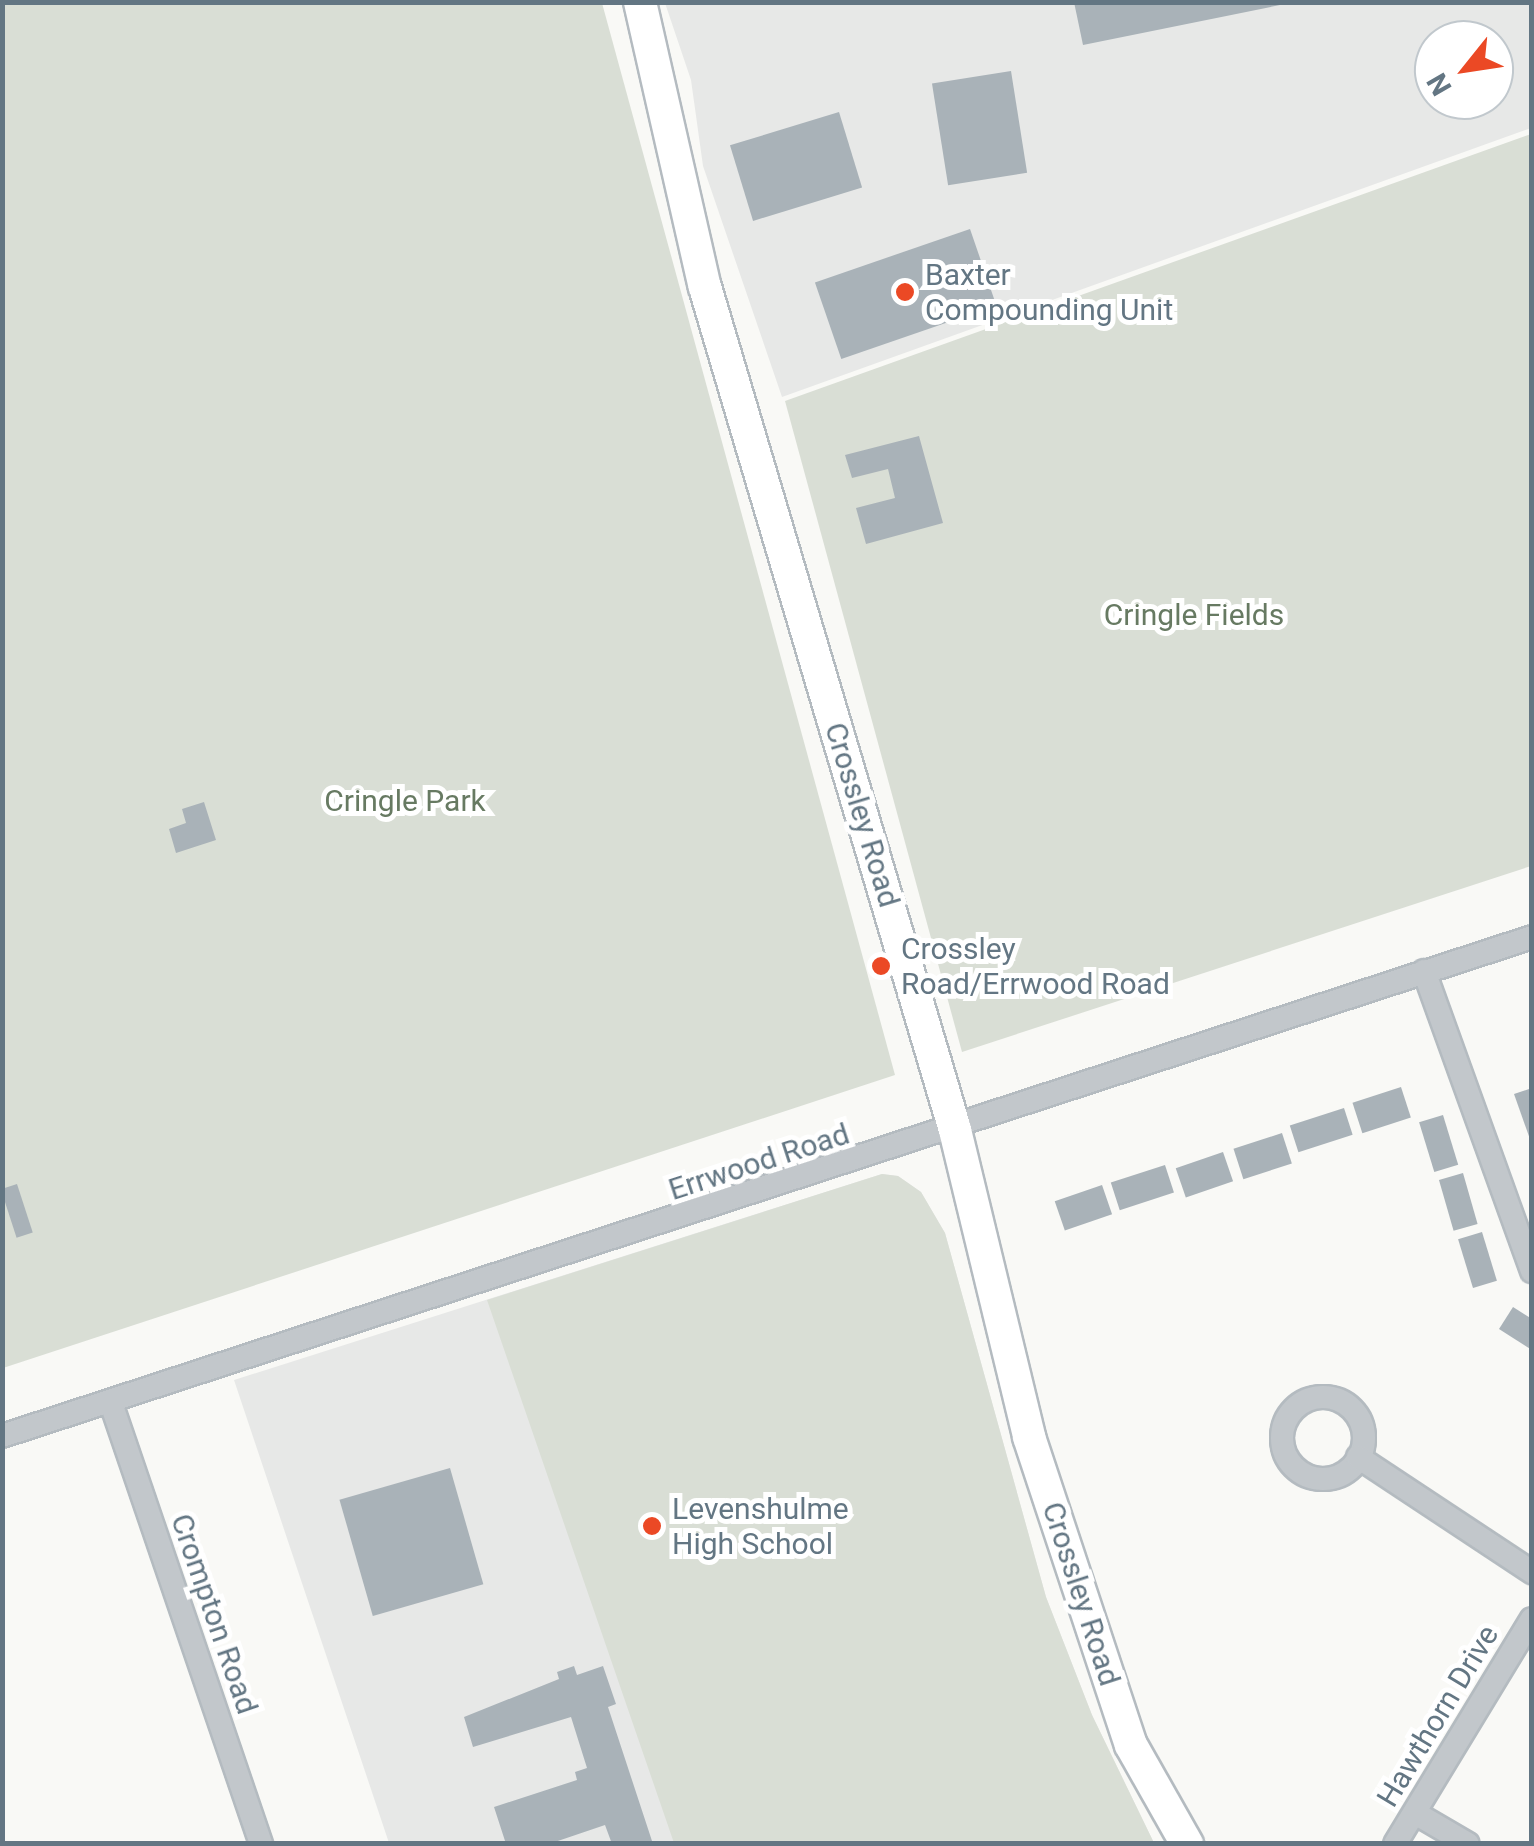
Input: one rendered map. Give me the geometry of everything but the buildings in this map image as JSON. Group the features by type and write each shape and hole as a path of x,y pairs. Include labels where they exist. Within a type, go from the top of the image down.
{"street":[{"name":"Crossley Road","path":"640,2 705,287 955,1130 1029,1438 1130,1745 1188,1844"},
{"name":"Errwood Road","path":"2,1436 955,1130 1532,937"},
{"path":"1424,972 1532,1271"},
{"name":"Crompton Road","path":"112,1403 260,1844"},
{"path":"1358,1457 1532,1572"},
{"name":"Hawthorn Drive","path":"1395,1844 1532,1619"},
{"path":"1414,1813 1468,1844"}],"shaded area":[{"path":"665,3 1531,3 1531,128 782,397 703,166 691,80"},
{"name":"Levenshulme High School","path":"882,1174 898,1176 921,1192 945,1233 1046,1597 1092,1715 1154,1843 389,1843 234,1380"}],"green space":[{"name":"Cringle Park","path":"2,3 602,3 895,1075 3,1368"},
{"name":"Cringle Fields","path":"1531,134 1531,866 962,1052 785,401"},
{"name":"Levenshulme High School","path":"882,1174 898,1176 921,1192 945,1233 1046,1597 1092,1715 1154,1843 674,1843 487,1300"}],"place":[{"name":"Baxter Compounding Unit","path":"905,292"},
{"name":"Crossley Road/Errwood Road","path":"881,966"},
{"name":"Levenshulme High School","path":"652,1526"}]}
